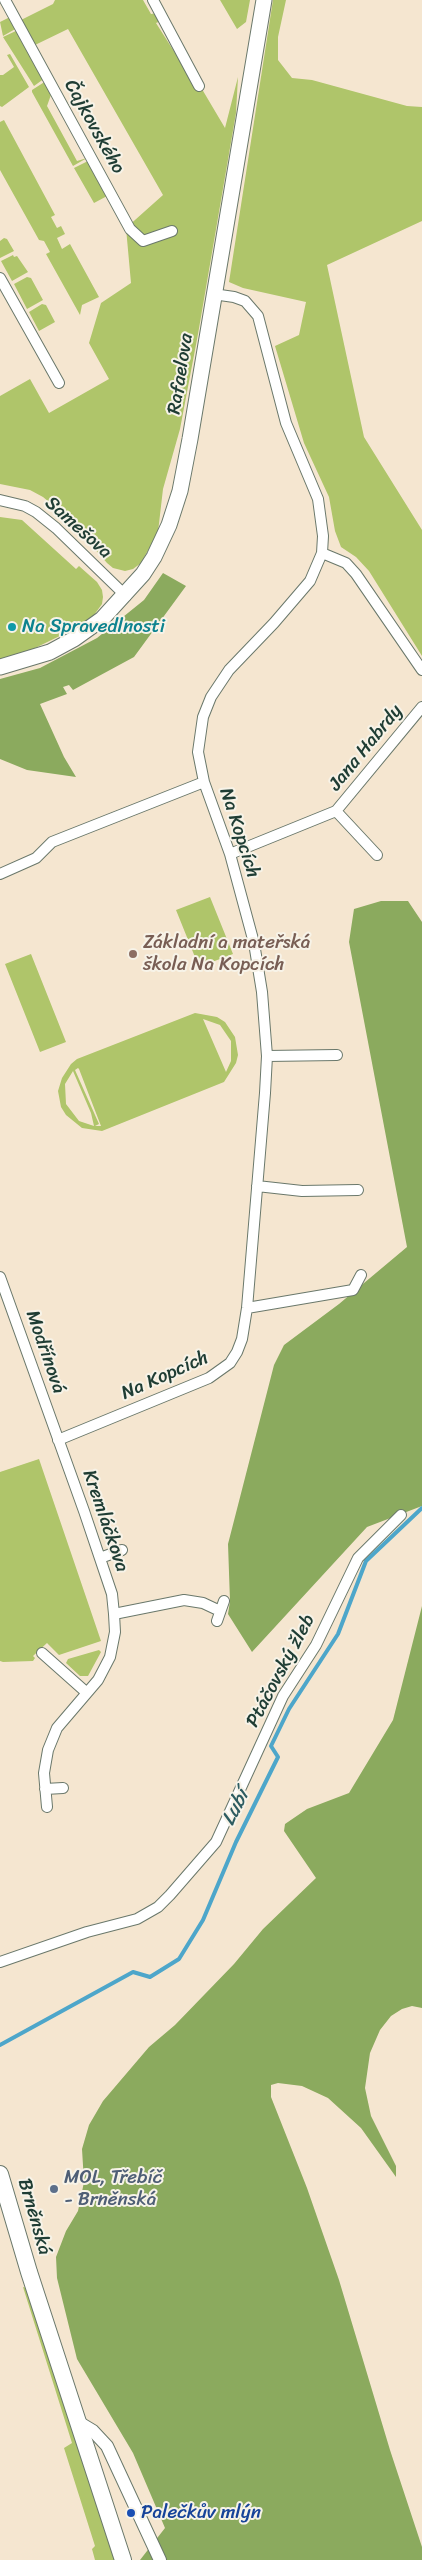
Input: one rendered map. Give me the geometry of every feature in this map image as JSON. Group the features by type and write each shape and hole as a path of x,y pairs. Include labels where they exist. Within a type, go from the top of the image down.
{"main road":[{"name":"Rafaelova","path":"0,667 37,656 74,639 102,619 126,596 154,557 169,525 180,491 264,0"},
{"name":"Brněnská","path":"0,2174 29,2272 123,2560"}],"street":[{"name":"Čajkovského","path":"5,0 130,229 144,241 172,231"},
{"path":"153,0 199,86"},
{"path":"0,278 59,383"},
{"path":"204,782 198,752 203,717 211,697 229,670 280,617 310,582 322,553 323,522 318,498 286,423 258,316 245,301 234,296 213,294"},
{"name":"Samešova","path":"0,500 25,506 36,512 63,535 126,596"},
{"path":"322,553 346,563 356,574 422,670"},
{"name":"Jana Habrdy","path":"230,854 336,812 422,707"},
{"name":"Na Kopcích","path":"0,874 36,858 52,842 204,782 230,854 254,943 262,992 267,1056 247,1308 242,1339 237,1352 230,1363 221,1371 208,1378 58,1440"},
{"name":"Jana Habrdy","path":"336,812 378,855"},
{"path":"267,1056 337,1054"},
{"path":"257,1186 302,1191 358,1190"},
{"path":"247,1308 353,1290 361,1275"},
{"name":"Modřínová","path":"0,1277 58,1440"},
{"name":"Kremláčkova","path":"47,1807 45,1789 48,1750 57,1728 98,1680 110,1657 116,1632 112,1594 58,1440"},
{"name":"Ptáčovský žleb","path":"0,1962 86,1932 136,1919 158,1907 170,1895 216,1842 283,1696 316,1646 358,1558 401,1515"},
{"path":"100,1558 122,1550"},
{"path":"114,1614 184,1600 203,1603 218,1616 224,1601"},
{"path":"42,1653 87,1693"},
{"path":"45,1789 64,1788"},
{"path":"78,2422 93,2431 109,2450 160,2560"}],"green space":[{"path":"55,0 143,0 151,14 165,12 168,18 156,23 182,64 196,79 225,128 238,77 236,113 198,334 180,429 163,489 158,532 141,563 133,569 125,571 113,568 107,563 66,516 43,497 30,490 0,484 0,396 30,379 49,413 109,379 89,343 101,303 131,283 126,228 163,195 68,29 35,45 21,20 53,4"},
{"path":"220,0 250,0 246,22 237,29"},
{"path":"273,0 286,0 278,37 278,60 292,78 312,80 407,106 422,107 422,221 327,265 364,437 422,530 422,656 369,571 356,557 341,547 335,531 329,497 304,443 275,346 299,335 306,302 243,288 229,282"},
{"path":"10,17 17,28 3,36 0,22"},
{"path":"18,30 45,78 34,86 3,37"},
{"path":"10,54 29,87 2,107 0,106 0,75 14,67 7,55"},
{"path":"46,81 52,92 47,106 77,161 87,158 73,166 32,92 32,90"},
{"path":"4,120 55,215 51,217 57,228 61,226 65,234 57,238 62,249 70,244 99,297 82,305 80,315 46,254 50,252 44,241 39,240 0,170 0,122"},
{"path":"90,160 109,195 94,203 74,168"},
{"path":"4,238 7,239 14,251 0,258 0,241"},
{"path":"13,255 14,257 17,256 28,272 12,281 1,261"},
{"path":"27,277 31,278 43,300 27,309 14,284"},
{"path":"42,304 46,305 55,322 39,331 29,312"},
{"path":"0,517 22,520 76,569 79,566 97,582 102,590 103,597 102,604 94,615 74,629 31,650 0,659"},
{"path":"163,573 186,586 134,657 73,690 69,685 63,687 67,694 40,704 64,757 76,777 27,770 0,759 0,679 40,668 97,638 144,600"},
{"path":"210,897 233,954 199,967 176,910"},
{"path":"381,901 408,901 422,922 422,1506 367,1527 252,1652 228,1614 230,1601 228,1544 274,1365 284,1345 339,1304 407,1247 349,942 354,909"},
{"path":"31,954 66,1042 40,1052 5,964"},
{"path":"195,1013 217,1017 225,1022 235,1037 238,1055 236,1063 224,1082 102,1131 82,1128 66,1115 61,1107 58,1091 62,1078 71,1064 77,1059","holes":["203,1019 220,1025 231,1041 231,1061 226,1072","79,1069 101,1126 95,1126 99,1124 75,1070","73,1071 91,1113 94,1126 79,1121 66,1104 65,1084"]},
{"path":"39,1459 101,1641 59,1655 47,1643 33,1656 35,1658 33,1661 3,1662 0,1661 0,1472"},
{"path":"422,1606 422,2008 412,2006 402,2009 391,2016 380,2030 370,2053 365,2088 371,2116 396,2166 396,2177 361,2128 328,2098 302,2086 278,2083 271,2085 271,2097 307,2188 339,2280 390,2450 422,2547 422,2560 140,2560 165,2528 133,2453 77,2359 57,2278 56,2257 66,2231 78,2211 84,2182 82,2149 89,2125 103,2101 149,2047 175,2025 234,1964 263,1929 316,1878 284,1831 285,1824 307,1809 349,1793 393,1720"},
{"path":"99,1650 101,1652 88,1676 80,1676 66,1663 68,1659"},
{"path":"23,2287 27,2288 116,2560 95,2560 92,2549 95,2546 64,2448 72,2443"}],"waterway":[{"name":"Lubí","path":"0,2045 133,1972 150,1977 179,1959 203,1920 236,1842 278,1757 271,1746 289,1709 338,1634 366,1561 422,1508"}],"place":[{"name":"Na Spravedlnosti","path":"12,627"},
{"name":"Základní a mateřská škola Na Kopcích","path":"133,954"},
{"name":"MOL, Třebíč - Brněnská","path":"54,2189"},
{"name":"Palečkův mlýn","path":"131,2513"}]}
